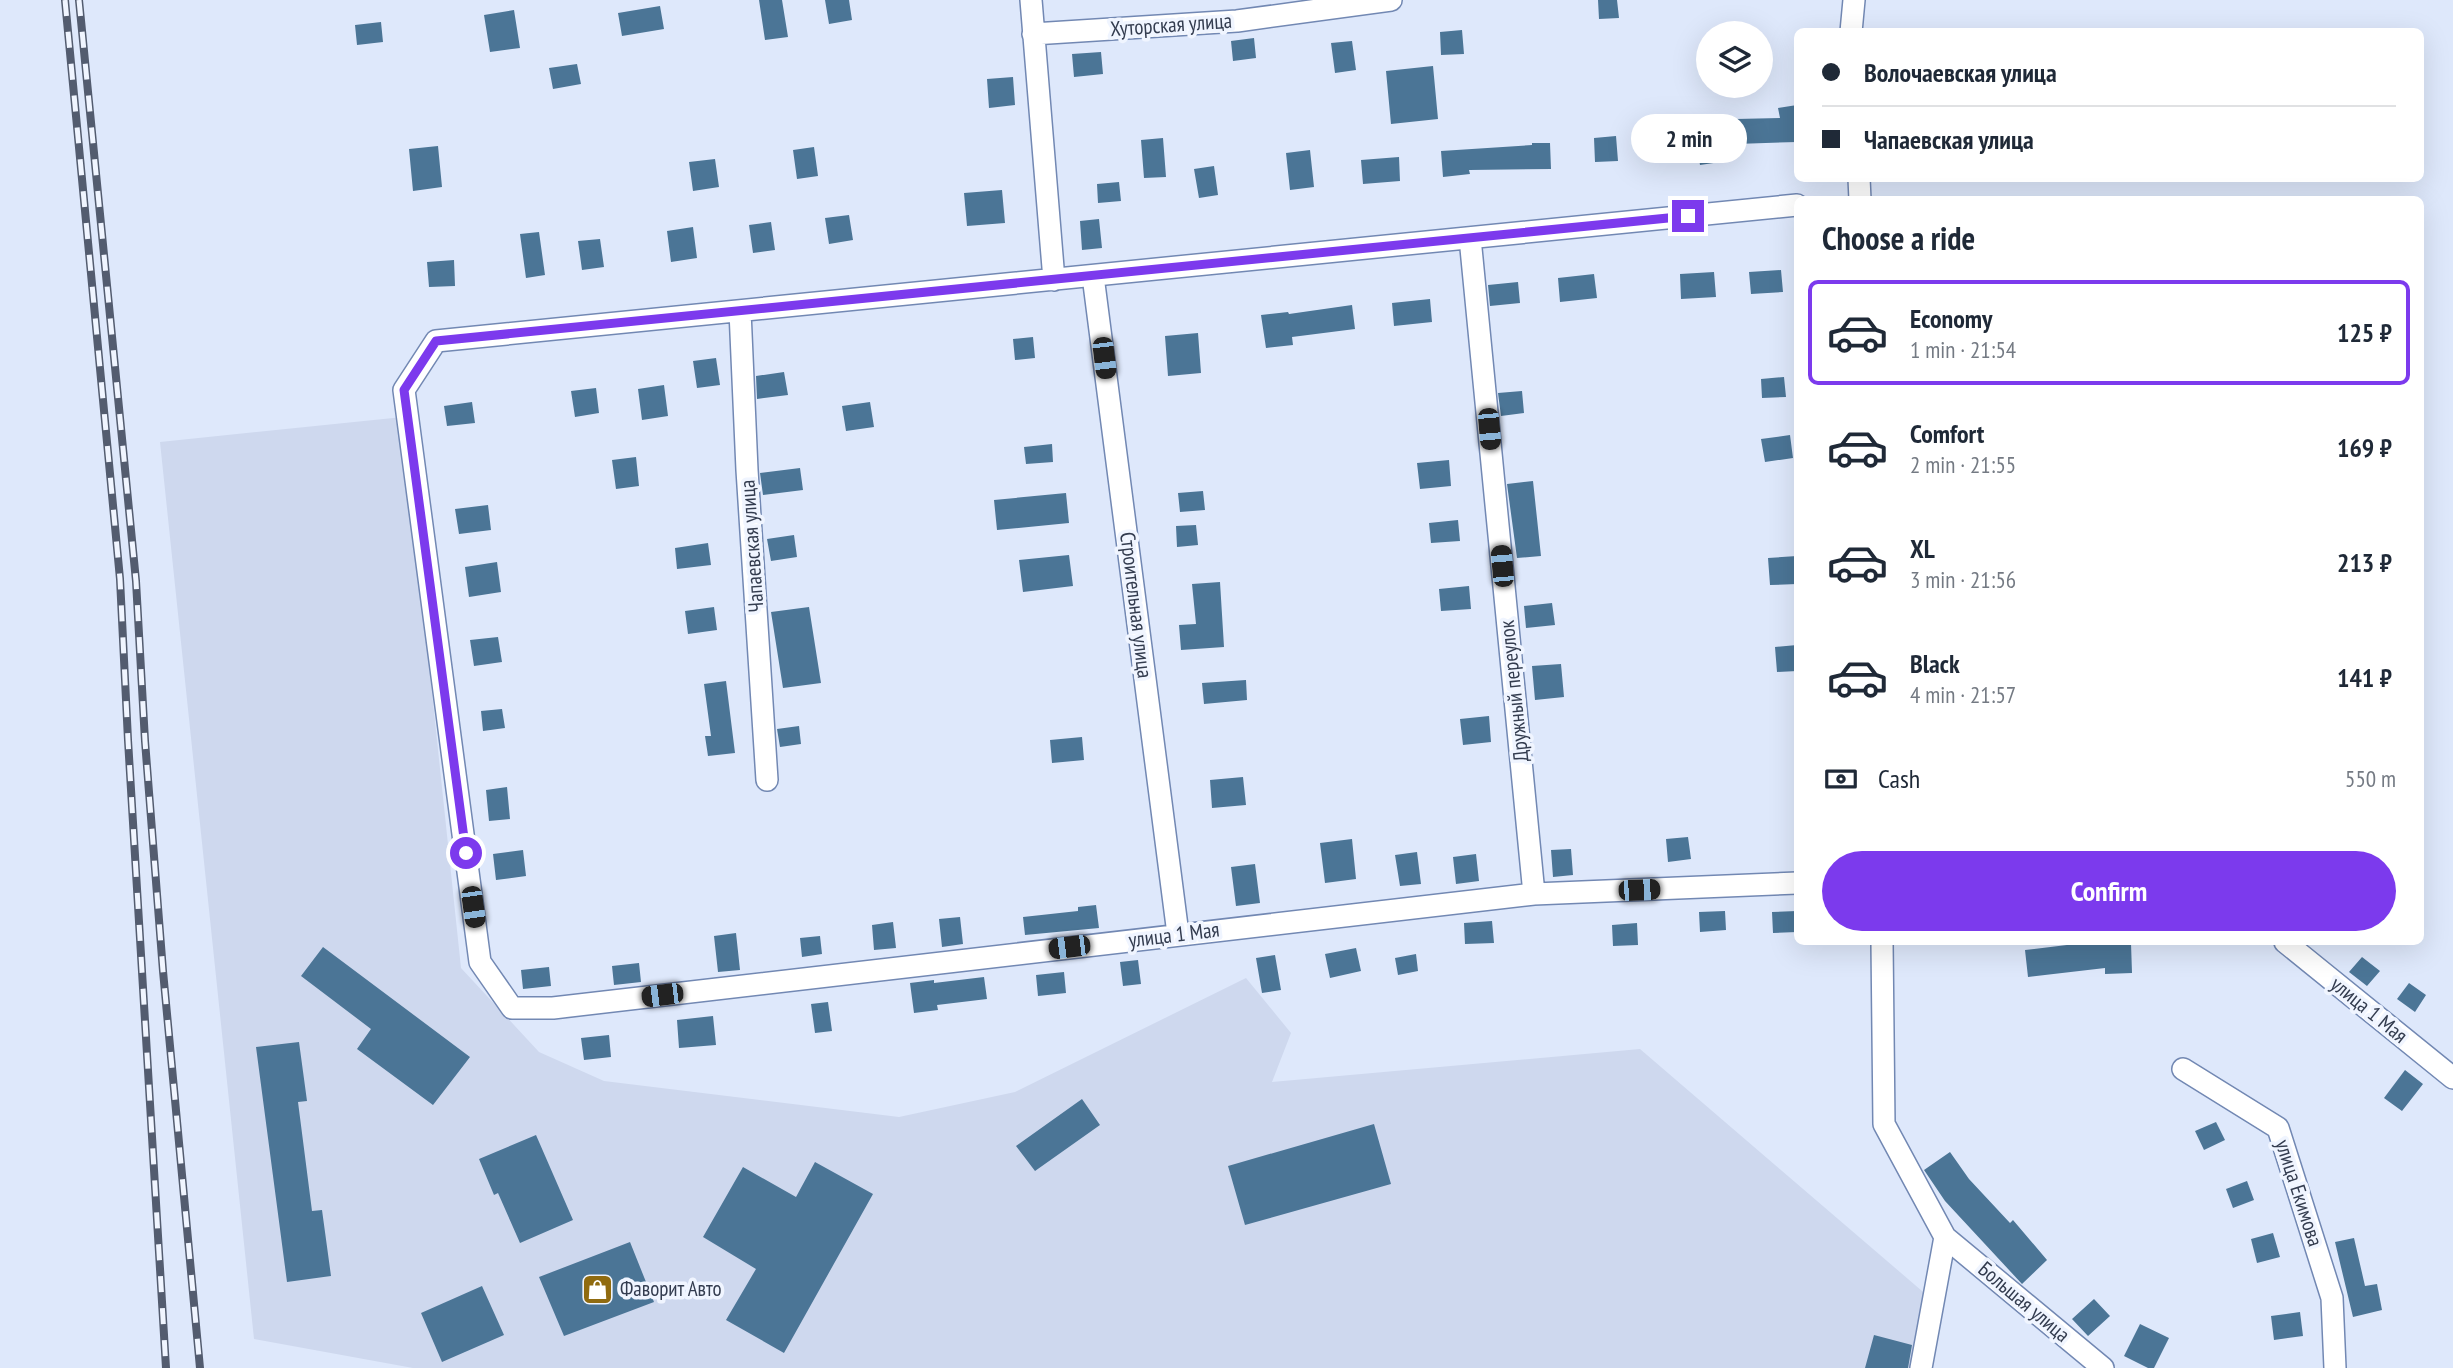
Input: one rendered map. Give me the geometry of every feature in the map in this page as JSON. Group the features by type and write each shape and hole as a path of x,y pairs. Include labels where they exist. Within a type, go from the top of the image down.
{"street":[{"path":"1031,0 1054,279"},
{"name":"Хуторская улица","path":"1033,34 1237,21 1391,0"},
{"path":"1851,28 1854,0"},
{"path":"740,311 1794,205"},
{"name":"Дружный переулок","path":"1470,238 1534,894"},
{"name":"Строительная улица","path":"1093,276 1178,934"},
{"name":"улица 1 Мая","path":"740,311 436,341 404,390 480,962 512,1008 553,1008 1534,894 1794,883"},
{"name":"Чапаевская улица","path":"740,311 766,780"},
{"path":"1882,945 1884,1124 1945,1237 1921,1368"},
{"name":"улица 1 Мая","path":"2289,945 2453,1078"},
{"name":"улица Екимова","path":"2183,1069 2278,1128 2332,1298 2335,1368"},
{"name":"Большая улица","path":"1945,1237 2104,1368"}],"shaded area":[{"path":"403,417 461,968 539,1052 604,1081 899,1117 1015,1092 1246,978 1291,1033 1272,1082 1640,1049 1929,1297 1910,1368 413,1368 254,1339 160,442"}],"building":[{"path":"759,0 782,0 788,37 765,40"},
{"path":"825,0 849,0 852,20 829,24"},
{"path":"1598,0 1617,0 1619,18 1599,19"},
{"path":"660,6 664,29 622,36 618,13"},
{"path":"514,10 520,48 490,52 484,15"},
{"path":"381,22 383,42 357,45 355,25"},
{"path":"1462,30 1464,54 1441,55 1440,32"},
{"path":"1254,38 1256,58 1233,61 1231,41"},
{"path":"1352,41 1356,70 1335,73 1331,43"},
{"path":"1101,52 1103,74 1074,77 1072,54"},
{"path":"577,64 581,84 553,89 549,68"},
{"path":"1433,66 1438,119 1391,124 1386,71"},
{"path":"1013,77 1015,105 989,108 987,79"},
{"path":"1794,105 1794,142 1736,144 1736,119 1780,118 1778,108"},
{"path":"1616,136 1618,161 1595,162 1594,138"},
{"path":"1163,138 1166,177 1144,178 1141,140"},
{"path":"1550,143 1551,169 1469,170 1470,174 1443,177 1441,151"},
{"path":"1724,143 1727,161 1700,165 1697,146"},
{"path":"438,146 442,187 413,191 409,149"},
{"path":"814,147 818,176 797,179 793,150"},
{"path":"1310,150 1314,187 1290,190 1286,153"},
{"path":"1399,157 1400,181 1363,184 1361,160"},
{"path":"715,159 719,187 693,191 689,162"},
{"path":"1214,166 1218,195 1199,198 1194,169"},
{"path":"1119,182 1121,201 1098,203 1097,184"},
{"path":"1002,190 1005,223 967,226 964,193"},
{"path":"849,215 853,240 829,244 825,218"},
{"path":"1099,219 1102,248 1082,250 1080,221"},
{"path":"771,222 775,250 753,253 749,225"},
{"path":"693,227 697,258 671,262 667,231"},
{"path":"539,232 545,275 526,278 520,234"},
{"path":"600,239 604,267 582,270 578,241"},
{"path":"454,260 455,286 429,287 427,262"},
{"path":"1781,270 1783,292 1751,294 1749,272"},
{"path":"1714,272 1716,297 1681,299 1680,274"},
{"path":"1594,274 1597,298 1560,302 1558,278"},
{"path":"1518,282 1520,303 1490,306 1488,285"},
{"path":"1430,299 1432,322 1394,326 1392,303"},
{"path":"1352,305 1355,329 1292,337 1293,345 1266,348 1261,315"},
{"path":"1198,333 1201,373 1168,376 1165,336"},
{"path":"1033,337 1035,358 1015,360 1013,339"},
{"path":"716,358 720,385 697,388 693,361"},
{"path":"784,372 788,395 757,399 756,376"},
{"path":"1784,377 1786,397 1762,398 1761,379"},
{"path":"664,385 668,416 642,420 638,389"},
{"path":"596,388 599,413 575,417 571,391"},
{"path":"1522,391 1524,413 1501,416 1498,393"},
{"path":"472,402 475,423 447,426 444,406"},
{"path":"870,402 874,427 846,431 842,406"},
{"path":"1790,435 1793,458 1765,462 1761,439"},
{"path":"1052,444 1053,462 1026,464 1024,447"},
{"path":"636,457 639,486 616,489 612,460"},
{"path":"1449,460 1451,486 1420,489 1417,463"},
{"path":"800,468 803,490 763,495 760,473"},
{"path":"1533,481 1541,556 1517,558 1507,484"},
{"path":"1203,491 1205,510 1180,512 1178,493"},
{"path":"1066,493 1069,523 997,530 994,500"},
{"path":"488,505 491,530 459,534 455,509"},
{"path":"1458,520 1460,541 1431,543 1429,523"},
{"path":"1196,525 1198,545 1177,547 1176,526"},
{"path":"794,535 797,557 771,561 767,539"},
{"path":"708,543 711,565 677,569 675,548"},
{"path":"1069,555 1073,586 1023,592 1019,560"},
{"path":"1794,556 1794,584 1770,585 1768,558"},
{"path":"497,562 501,592 469,597 465,567"},
{"path":"1220,582 1224,647 1181,650 1179,625 1196,624 1192,584"},
{"path":"1469,586 1471,609 1441,611 1439,589"},
{"path":"1552,603 1555,625 1526,628 1524,606"},
{"path":"714,607 717,630 688,634 685,611"},
{"path":"809,607 821,683 783,688 771,612"},
{"path":"498,637 502,662 474,666 470,640"},
{"path":"1794,645 1794,671 1777,672 1775,647"},
{"path":"1561,664 1564,697 1535,700 1532,666"},
{"path":"1246,680 1247,700 1204,704 1202,683"},
{"path":"726,681 735,753 708,756 705,736 711,736 704,684"},
{"path":"502,709 505,728 483,731 481,711"},
{"path":"1489,716 1491,742 1463,745 1460,719"},
{"path":"799,726 801,744 780,747 777,729"},
{"path":"1082,737 1084,760 1052,763 1050,740"},
{"path":"1243,777 1246,805 1212,808 1210,780"},
{"path":"507,787 510,819 489,821 486,790"},
{"path":"1688,837 1691,859 1668,862 1666,839"},
{"path":"1352,839 1356,879 1325,883 1320,843"},
{"path":"1571,849 1573,875 1553,877 1551,850"},
{"path":"523,850 526,876 496,880 493,854"},
{"path":"1417,852 1421,884 1400,886 1395,855"},
{"path":"1476,854 1479,881 1456,884 1453,857"},
{"path":"1255,864 1260,903 1236,906 1231,867"},
{"path":"1096,905 1099,928 1025,935 1023,917 1078,911 1078,907"},
{"path":"1725,911 1726,930 1700,932 1699,912"},
{"path":"1794,911 1794,932 1773,933 1772,912"},
{"path":"960,917 963,944 942,947 939,919"},
{"path":"1492,921 1494,943 1465,944 1464,923"},
{"path":"893,922 896,948 874,950 872,925"},
{"path":"1637,923 1638,945 1613,946 1612,925"},
{"path":"736,933 740,970 718,972 714,936"},
{"path":"820,936 822,954 802,957 800,938"},
{"path":"2067,945 2131,945 2132,973 2105,974 2105,968 2028,977 2025,950"},
{"path":"323,947 470,1057 433,1105 357,1049 371,1029 301,976"},
{"path":"1356,948 1361,971 1330,978 1325,954"},
{"path":"1416,954 1418,971 1398,975 1395,958"},
{"path":"1275,955 1281,990 1262,993 1256,958"},
{"path":"2362,957 2380,971 2367,986 2349,972"},
{"path":"1138,960 1141,984 1123,986 1120,962"},
{"path":"639,963 641,982 614,985 612,966"},
{"path":"549,967 551,986 523,989 521,970"},
{"path":"1064,972 1066,993 1038,996 1036,975"},
{"path":"984,977 987,999 937,1005 938,1010 914,1013 910,983"},
{"path":"2409,983 2426,995 2415,1012 2397,999"},
{"path":"828,1002 832,1031 815,1033 811,1004"},
{"path":"713,1016 716,1045 679,1048 677,1020"},
{"path":"609,1035 611,1057 584,1060 581,1038"},
{"path":"299,1042 307,1101 298,1102 312,1211 322,1210 331,1276 287,1282 256,1047"},
{"path":"2405,1070 2423,1084 2402,1111 2384,1098"},
{"path":"1082,1099 1100,1125 1035,1171 1016,1146"},
{"path":"2216,1122 2225,1140 2204,1150 2195,1131"},
{"path":"1374,1124 1391,1184 1245,1225 1228,1166"},
{"path":"536,1135 573,1220 520,1243 498,1193 494,1195 479,1159"},
{"path":"1950,1152 1969,1179 2010,1223 2013,1220 2047,1260 2022,1284 1945,1201 1924,1170"},
{"path":"815,1162 873,1194 784,1353 726,1320 756,1269 703,1237 743,1167 796,1197"},
{"path":"2247,1181 2254,1200 2233,1208 2226,1189"},
{"path":"2273,1233 2280,1257 2257,1263 2251,1239"},
{"path":"2354,1238 2365,1286 2377,1284 2382,1310 2353,1317 2335,1242"},
{"name":"Фаворит Авто","path":"630,1242 654,1302 564,1336 539,1277"},
{"path":"482,1286 504,1335 442,1362 421,1313"},
{"path":"2094,1299 2110,1316 2088,1336 2072,1319"},
{"path":"2300,1312 2303,1336 2274,1340 2271,1316"},
{"path":"2140,1324 2169,1338 2154,1368 2148,1368 2124,1356"},
{"path":"1874,1335 1912,1345 1908,1368 1865,1368"}],"railway":[{"path":"65,0 120,579 166,1368"},
{"path":"79,0 136,581 163,971 200,1368"}],"place":[{"name":"Фаворит Авто","path":"597,1289"}],"route":[{"path":"466,853 404,390 436,341 1688,216"}]}
